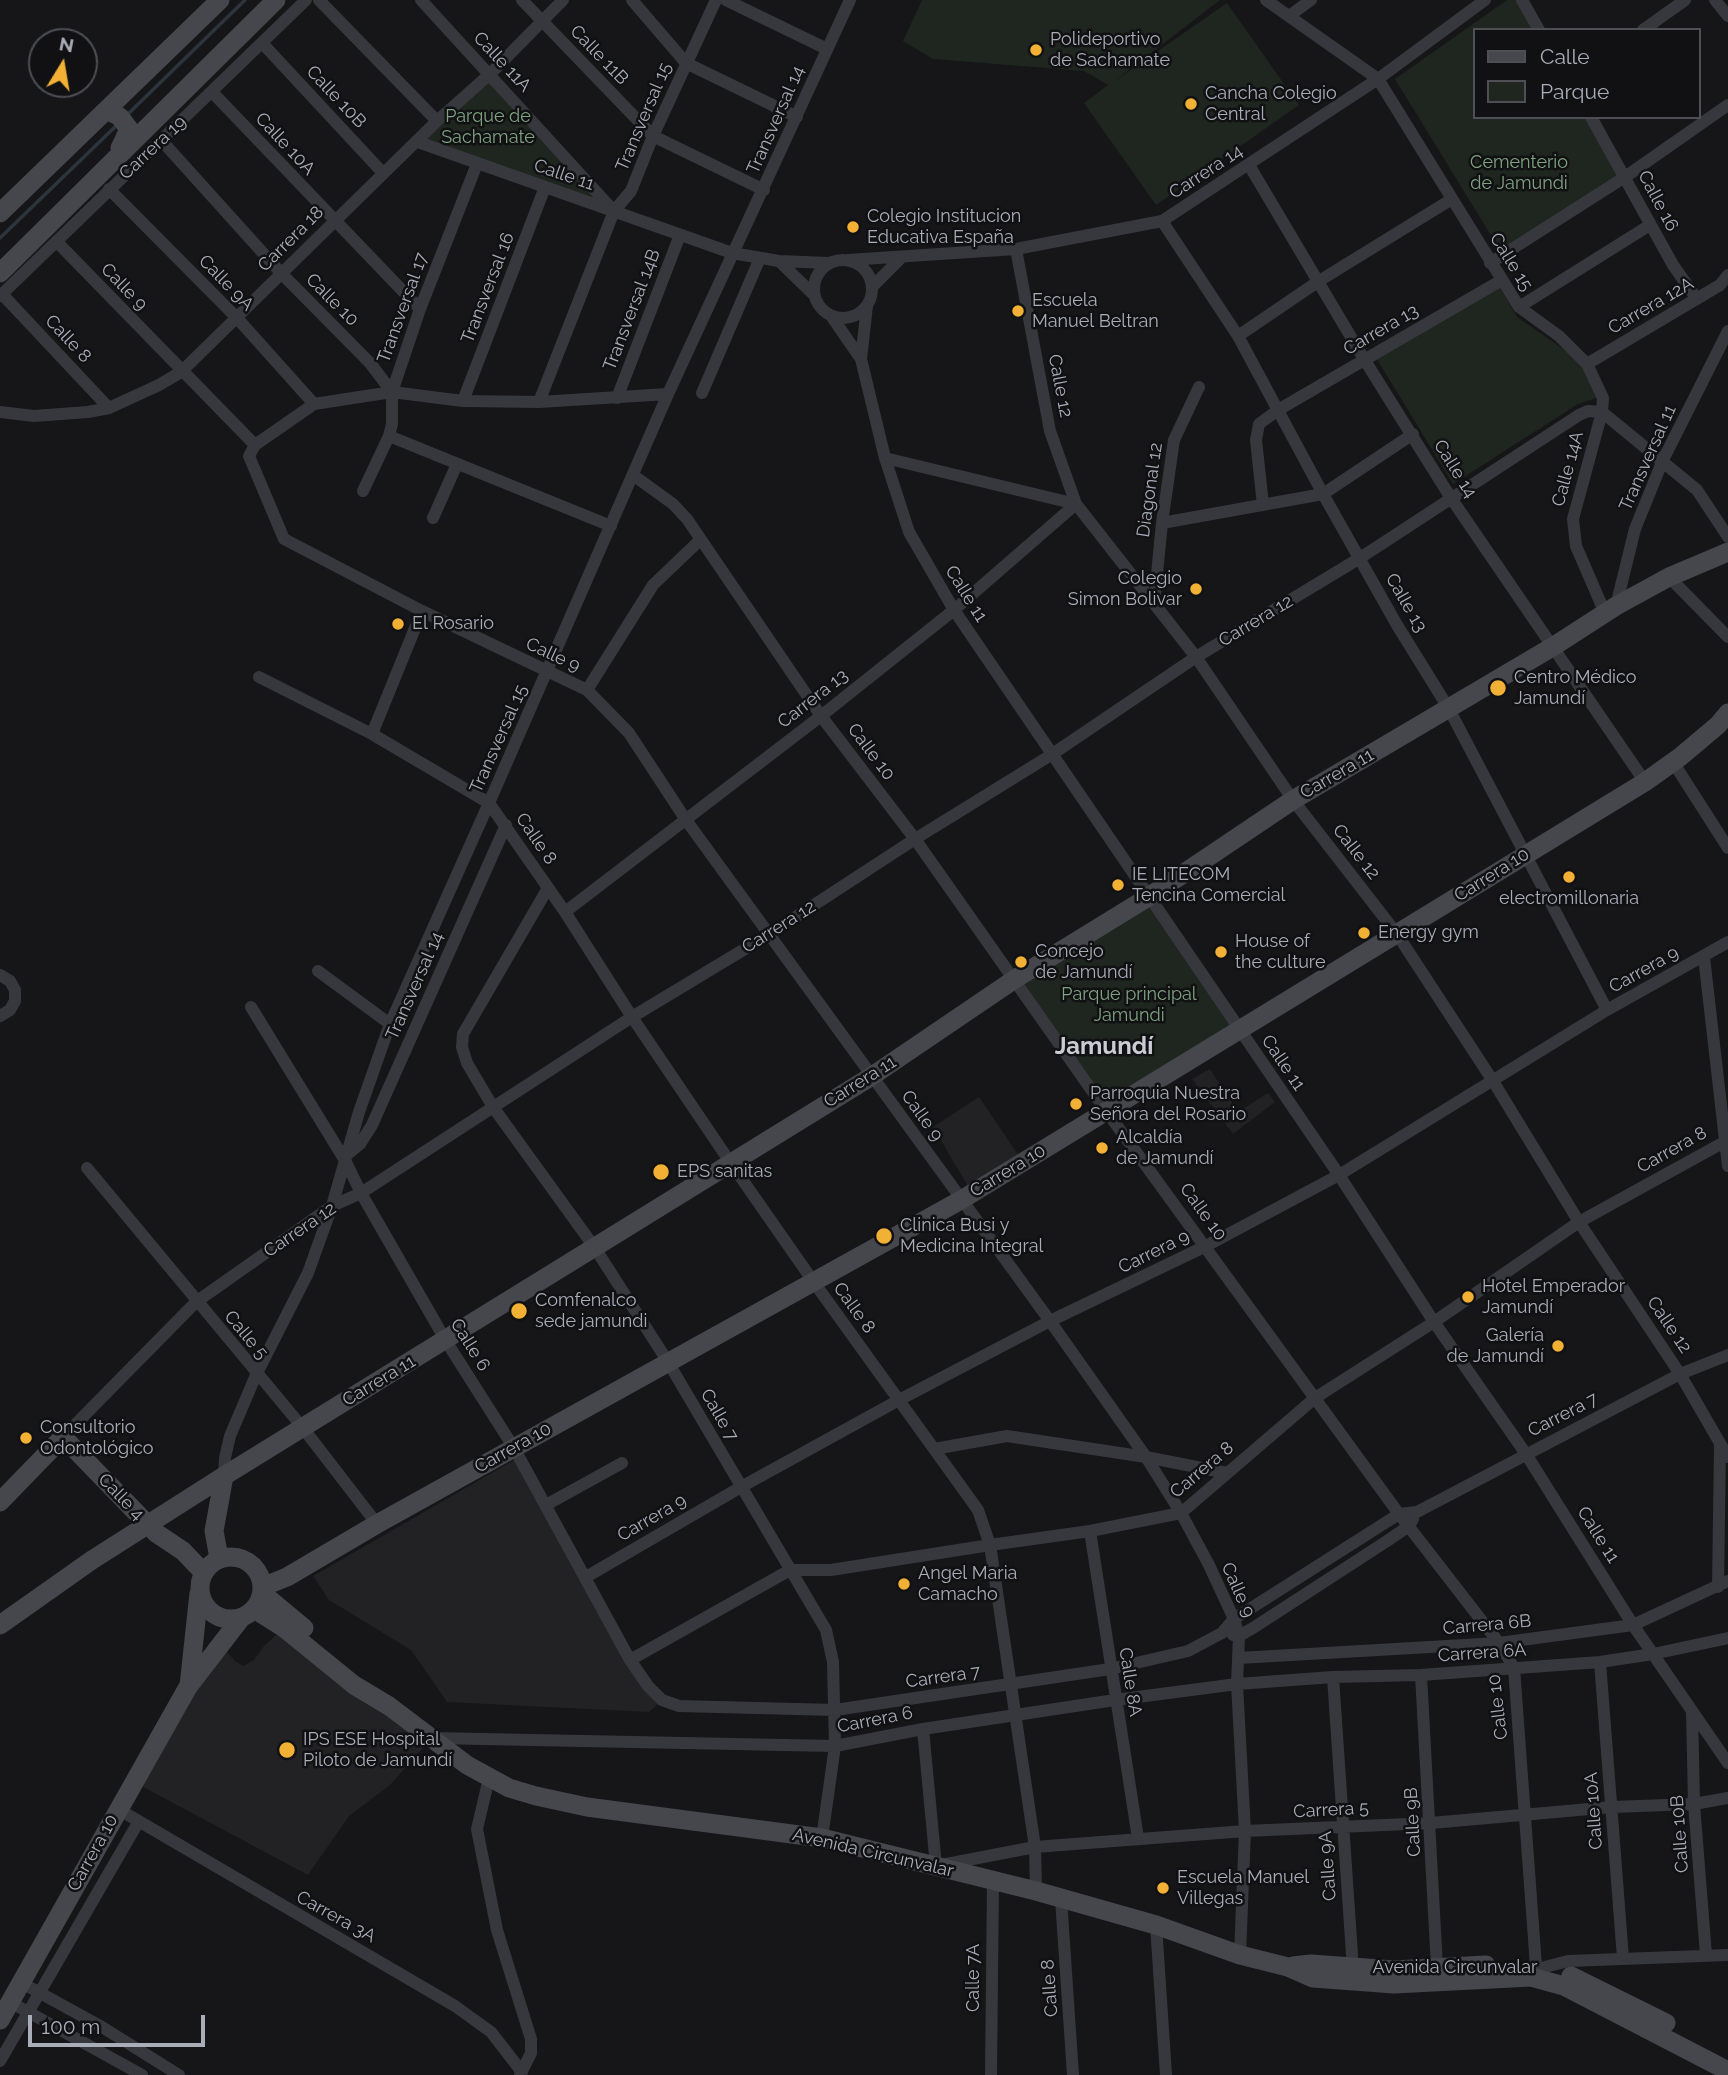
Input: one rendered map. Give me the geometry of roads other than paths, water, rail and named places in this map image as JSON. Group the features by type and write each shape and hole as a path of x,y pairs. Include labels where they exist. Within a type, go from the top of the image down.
{"main road":[{"path":"0,213 111,112 220,0"},
{"name":"Carrera 19","path":"0,273 276,0"},
{"path":"111,112 129,129 112,160"},
{"name":"Carrera 11","path":"0,1625 224,1476 872,1076 1015,979 1150,896 1293,800 1555,646 1610,610 1669,577 1728,552"},
{"name":"Carrera 10","path":"0,2020 19,2007 118,1810 188,1687 255,1602 287,1577 377,1524 961,1200 1645,782 1718,725 1728,713"},
{"name":"Carrera 12","path":"0,1502 63,1437"},
{"name":"Calle 4","path":"63,1437 148,1525 183,1551 211,1564"},
{"path":"211,1564 239,1557 256,1568 255,1602 231,1619 210,1612 199,1593 199,1582 211,1564 224,1476"},
{"name":"Carrera 10","path":"188,1687 199,1593"},
{"name":"Avenida Circunvalar","path":"255,1602 310,1641 354,1685 389,1706 467,1765 509,1788 576,1805 822,1838 1156,1925 1240,1955 1288,1967 1313,1978 1394,1984 1531,1977 1564,1986 1728,2071"},
{"name":"Avenida Circunvalar","path":"1288,1967 1311,1964 1394,1970 1437,1967 1540,1967 1595,1987 1728,2056"}],"street":[{"name":"Carrera 19","path":"1,295 109,189 213,93 306,0"},
{"path":"319,0 437,121"},
{"name":"Calle 11A","path":"421,0 614,211"},
{"name":"Calle 11B","path":"522,0 653,136 764,190"},
{"name":"Carrera 18","path":"0,412 34,416 109,408 181,372 333,221 490,74 563,0"},
{"path":"632,0 686,64 797,117"},
{"name":"Transversal 15","path":"539,402 614,211 631,191 653,136 716,0"},
{"path":"726,0 827,50"},
{"name":"Transversal 14","path":"732,253 764,190 850,0"},
{"name":"Calle 15","path":"1266,0 1378,79 1519,307 1559,336 1587,364 1603,398 1602,412"},
{"path":"1289,16 1311,0"},
{"name":"Carrera 14","path":"848,260 1016,249 1162,220 1378,79 1485,0"},
{"path":"1522,0 1538,28"},
{"path":"1646,28 1685,0"},
{"path":"1715,0 1728,16"},
{"name":"Calle 10B","path":"263,44 383,173"},
{"name":"Calle 10A","path":"213,93 420,309"},
{"path":"1490,263 1625,177 1728,105"},
{"name":"Calle 16","path":"1592,119 1672,265 1697,299"},
{"name":"Calle 10","path":"162,141 281,273 370,363 392,398"},
{"name":"Calle 11","path":"418,142 732,253 779,261 830,263"},
{"name":"Transversal 17","path":"252,451 314,404 392,398 420,309 477,164"},
{"name":"Calle 14","path":"1250,165 1364,359 1451,498 1555,646 1645,782"},
{"name":"Transversal 16","path":"463,401 545,187"},
{"name":"Calle 9A","path":"109,189 237,318 314,404"},
{"path":"1238,336 1319,281 1452,199"},
{"name":"Calle 13","path":"1162,220 1238,336 1323,494 1449,709 1607,1010"},
{"path":"1519,307 1650,225"},
{"name":"Transversal 14B","path":"617,398 680,235"},
{"name":"Calle 9","path":"57,242 252,451 284,539 422,611 587,690 629,733 686,820 768,935 1146,1457 1181,1513 1234,1619 1239,1636 1237,1684 1245,1831 1240,1955"},
{"name":"Calle 12","path":"1016,249 1050,431 1076,504 1196,657 1293,800 1396,934 1580,1222 1681,1374 1724,1452"},
{"name":"Transversal 15","path":"332,1206 359,1112 390,1024 732,253"},
{"path":"702,393 760,258"},
{"path":"779,261 814,295 824,312 832,317 852,317 867,306 872,287 900,258"},
{"path":"814,295 816,276 830,263 848,260 865,270 872,287"},
{"name":"Carrera 13","path":"1278,411 1502,279"},
{"name":"Carrera 12A","path":"1587,364 1725,285"},
{"name":"Calle 8","path":"1,295 109,408"},
{"name":"Calle 11","path":"867,306 861,359 885,458 909,532 954,610 1339,1175 1434,1322 1526,1454 1633,1625 1728,1763"},
{"name":"Calle 11","path":"832,317 861,359"},
{"name":"Transversal 11","path":"1610,610 1635,529 1663,460 1728,331"},
{"name":"Diagonal 12","path":"1154,604 1174,440 1199,387"},
{"path":"363,491 391,430 392,398 539,402 668,394"},
{"path":"1263,505 1259,424 1278,411"},
{"name":"Carrera 12","path":"63,1437 196,1302 332,1206 361,1193 632,1017 768,935 915,839 1051,755 1196,657 1360,558 1579,415 1588,411 1602,412"},
{"path":"1602,412 1697,490 1728,537"},
{"name":"Calle 14A","path":"1602,412 1573,519 1576,545 1610,610"},
{"path":"391,430 457,464 611,526"},
{"path":"1162,523 1323,494 1413,434"},
{"path":"885,458 1076,504"},
{"path":"433,518 457,464"},
{"name":"Calle 10","path":"633,475 673,504 687,519 821,716 915,839 1107,1112 1399,1514 1499,1643 1514,1668 1540,1967"},
{"name":"Carrera 13","path":"565,912 821,716 954,610 1076,504"},
{"path":"587,690 653,584 700,540"},
{"path":"1669,577 1728,637"},
{"path":"372,734 422,611"},
{"path":"259,677 372,734 489,803"},
{"path":"1672,762 1728,848"},
{"name":"Calle 8","path":"489,803 565,912 730,1162 978,1510 990,1545 1035,1847 1036,1892"},
{"name":"Transversal 14","path":"346,1158 360,1144 372,1125 506,825"},
{"name":"Calle 7","path":"548,888 463,1034 462,1047 467,1063 494,1107 595,1248 668,1362 826,1630 832,1662 835,1746 822,1838"},
{"name":"Carrera 9","path":"586,1577 741,1487 900,1400 1050,1321 1206,1246 1339,1175 1607,1010 1728,942"},
{"path":"1704,957 1728,1166"},
{"path":"318,971 390,1024"},
{"path":"0,975 10,981 15,990 15,1001 10,1010 0,1016"},
{"name":"Calle 6","path":"251,1007 346,1158 361,1193 446,1340 514,1448 631,1660 648,1686 662,1700"},
{"name":"Carrera 8","path":"631,1660 790,1570 831,1570 1090,1531 1181,1513 1315,1398 1434,1322 1580,1222 1727,1140"},
{"name":"Calle 5","path":"87,1168 303,1428 377,1524"},
{"path":"224,1476 230,1436 308,1273 332,1206"},
{"name":"Carrera 7","path":"662,1700 679,1706 835,1710 1010,1686 1110,1669 1188,1651 1222,1633 1234,1619 1399,1514 1417,1511 1681,1374 1728,1355"},
{"path":"934,1449 1007,1436 1146,1457 1227,1473"},
{"path":"1723,1584 1724,1452"},
{"path":"546,1505 622,1463"},
{"path":"1222,1633 1239,1636 1409,1526 1417,1511"},
{"name":"Calle 8A","path":"1090,1531 1138,1838"},
{"name":"Carrera 6B","path":"1239,1658 1499,1643 1633,1625 1723,1584"},
{"name":"Carrera 6A","path":"1237,1684 1333,1677 1421,1675 1600,1662 1728,1638"},
{"name":"Calle 10A","path":"1600,1662 1623,1958"},
{"name":"Calle 9B","path":"1421,1675 1437,1967"},
{"name":"Calle 9A","path":"1333,1677 1353,1969"},
{"name":"Carrera 6","path":"432,1738 835,1746 923,1729 1237,1684"},
{"name":"Calle 10B","path":"1692,1710 1694,1804 1706,1955"},
{"path":"923,1729 936,1866"},
{"path":"489,1778 477,1829 497,1930 531,2039 531,2053 521,2073"},
{"name":"Carrera 5","path":"936,1866 1035,1847 1138,1838 1431,1823 1612,1807 1694,1804 1728,1798"},
{"name":"Carrera 3A","path":"118,1810 455,2006 491,2032 521,2073"},
{"path":"139,1821 30,1987 102,2027 179,2075"},
{"name":"Calle 7A","path":"991,2075 993,1881"},
{"name":"Calle 8","path":"1061,1899 1073,2075"},
{"path":"1156,1925 1166,2075"},
{"path":"1540,1967 1568,1961 1728,1955"},
{"path":"0,2061 19,2007 142,2075"}],"waterway":[{"path":"127,115 245,0"},
{"path":"0,238 117,125"}],"place":[{"name":"Polideportivo de Sachamate","path":"1036,50"},
{"name":"Cancha Colegio Central","path":"1191,104"},
{"name":"Colegio Institucion Educativa España","path":"853,227"},
{"name":"Escuela Manuel Beltran","path":"1018,311"},
{"name":"Colegio Simon Bolivar","path":"1196,589"},
{"name":"El Rosario","path":"398,624"},
{"name":"Centro Médico Jamundí","path":"1498,688"},
{"name":"electromillonaria","path":"1569,877"},
{"name":"IE LITECOM Tencina Comercial","path":"1118,885"},
{"name":"Energy gym","path":"1364,933"},
{"name":"House of the culture","path":"1221,952"},
{"name":"Concejo de Jamundí","path":"1021,962"},
{"name":"Parroquia Nuestra Señora del Rosario","path":"1076,1104"},
{"name":"Alcaldía de Jamundí","path":"1102,1148"},
{"name":"EPS sanitas","path":"661,1172"},
{"name":"Clinica Busi y Medicina Integral","path":"884,1236"},
{"name":"Hotel Emperador Jamundí","path":"1468,1297"},
{"name":"Comfenalco sede jamundi","path":"519,1311"},
{"name":"Galería de Jamundí","path":"1558,1346"},
{"name":"Consultorio Odontológico","path":"26,1438"},
{"name":"Angel Maria Camacho","path":"904,1584"},
{"name":"IPS ESE Hospital Piloto de Jamundí","path":"287,1750"},
{"name":"Escuela Manuel Villegas","path":"1163,1888"}],"district":[{"name":"Jamundí","path":"1104,1047"}],"park label":[{"name":"Parque de Sachamate","path":"488,127"},
{"name":"Cementerio de Jamundi","path":"1519,173"},
{"name":"Parque principal Jamundi","path":"1129,1005"}]}
